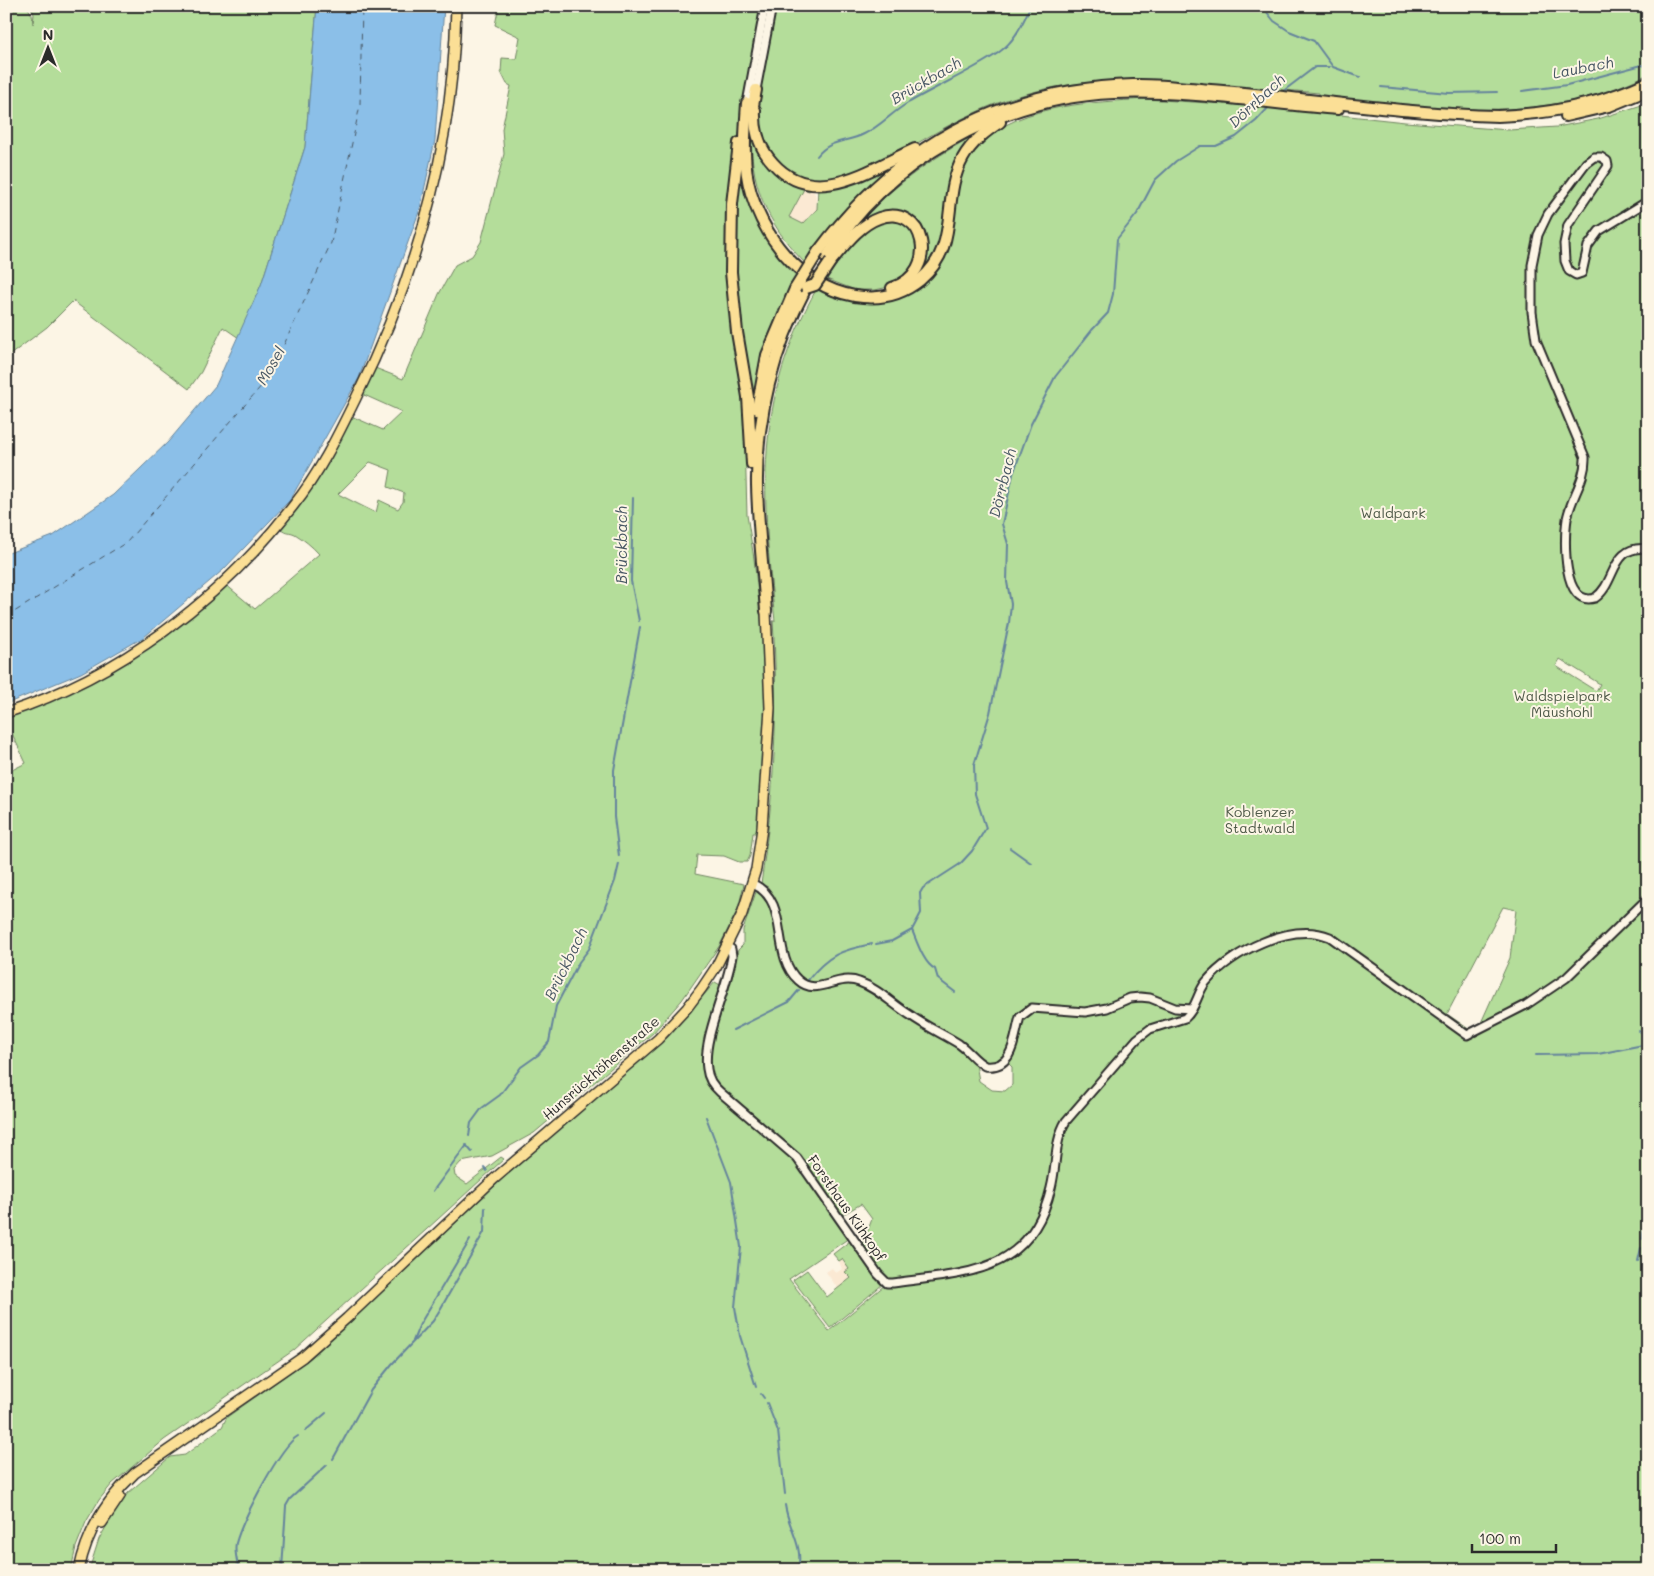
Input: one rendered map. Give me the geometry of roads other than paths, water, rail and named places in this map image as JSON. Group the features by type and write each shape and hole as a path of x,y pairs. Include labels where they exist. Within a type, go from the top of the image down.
{"highway":[{"path":"752,464 758,404 767,355 801,291 855,217 905,170 934,150 976,127 1026,109 1069,99 1113,93 1226,95 1456,114 1505,116 1573,107 1608,98 1648,82"},
{"path":"825,257 848,213 898,166 956,128 999,108 1066,91 1134,85 1451,120 1511,122 1548,119 1580,113 1609,106 1648,90"},
{"path":"756,90 754,120 761,146 776,167 792,178 808,183 835,184 849,180 936,140"},
{"path":"756,90 749,136 751,172 756,191 771,225 801,263 825,282 838,288 870,293 896,287 913,274 922,258 922,241 917,230 908,221 885,217 870,222 825,257"},
{"path":"747,103 744,136 746,173 751,192 766,228 786,256 810,278 838,293 870,298 899,293 928,272 937,260 946,240 953,189 962,160 979,137 1000,122 1026,109"},
{"path":"747,103 734,181 731,238 734,306 748,397 754,534 766,610"},
{"path":"766,610 757,484 763,416 776,359 801,291"}],"main road":[{"path":"6,713 90,677 161,634 227,580 270,534 316,474 373,363 403,292 416,253 430,204 444,136 454,63 456,6"},
{"name":"Hunsrückhöhenstraße","path":"214,1418 303,1357 500,1173 658,1039 692,1002 727,947 753,884 762,828 769,736 770,683 766,610"},
{"path":"79,1570 90,1533 106,1505 118,1489 150,1461 214,1418"},
{"path":"84,1570 96,1535 119,1497 139,1477 214,1418"}],"street":[{"path":"747,103 765,6"},
{"path":"756,90 772,6"},
{"path":"1648,201 1598,231 1588,246 1582,273 1576,275 1570,272 1564,252 1568,223 1608,166 1607,160 1601,157 1590,160 1568,186 1541,227 1534,251 1531,286 1533,322 1537,344 1585,457 1584,475 1567,520 1567,562 1573,588 1580,596 1595,598 1601,593 1623,555 1634,549 1648,549"},
{"path":"753,884 764,889 769,897 777,916 788,968 801,983 814,988 843,980 861,982 882,994 910,1015 960,1044 985,1066 998,1066 1004,1062 1015,1040 1020,1017 1024,1012 1032,1008 1085,1012 1099,1010 1130,998 1140,997 1150,998 1171,1007 1192,1009 1204,984 1222,964 1250,948 1298,933 1314,932 1330,937 1346,946 1467,1035 1526,1005 1566,978 1648,898"},
{"name":"Forsthaus Kühkopf","path":"727,947 731,949 732,956 709,1041 706,1064 710,1080 720,1092 799,1161 878,1274 889,1283 974,1271 1005,1257 1018,1248 1045,1212 1059,1138 1066,1121 1141,1035 1153,1028 1181,1021 1192,1009"}],"water":[{"name":"Mosel","path":"317,6 444,6 435,140 420,209 359,378 290,500 223,570 144,637 81,673 6,704 6,554 53,536 113,495 168,442 216,385 261,285 305,147"}],"waterway":[{"name":"Brückbach","path":"817,156 833,144 870,131 908,103 998,53 1017,32 1030,6"},
{"name":"Laubach","path":"1262,6 1274,21 1289,31 1314,41 1333,67 1360,77"},
{"name":"Laubach","path":"1522,91 1567,85 1642,65 1648,67"},
{"name":"Dörrbach","path":"1282,92 1315,67 1329,67"},
{"name":"Laubach","path":"1381,87 1449,93 1497,92"},
{"name":"Dörrbach","path":"955,992 938,979 935,969 927,962 921,952 912,930 921,913 920,893 923,888 960,864 972,851 986,828 975,794 974,765 990,713 1009,623 1011,604 1007,582 1008,544 1002,524 1013,474 1031,424 1055,377 1108,313 1113,294 1117,239 1137,214 1155,180 1176,161 1200,146 1216,146 1236,137 1256,121 1269,107"},
{"name":"Brückbach","path":"633,498 631,581 639,621"},
{"name":"Brückbach","path":"619,856 614,817 614,770 640,627"},
{"path":"1010,848 1031,863"},
{"name":"Brückbach","path":"469,1136 471,1123 482,1108 500,1095 521,1067 538,1055 549,1042 556,1006 579,962 589,949 615,881 619,864"},
{"path":"876,944 892,941 912,930"},
{"path":"808,980 829,959 843,951 872,944"},
{"path":"733,1030 789,1002 799,990"},
{"path":"1639,1031 1648,1036"},
{"path":"1536,1055 1598,1054 1648,1044"},
{"path":"706,1117 731,1182 741,1247 735,1307 740,1336 756,1387"},
{"name":"Brückbach","path":"466,1145 472,1152"},
{"name":"Brückbach","path":"433,1191 467,1145"},
{"path":"333,1459 371,1390 392,1364 433,1321 441,1308 484,1232 485,1208"},
{"path":"1642,1239 1648,1210"},
{"path":"413,1341 420,1324 470,1240"},
{"path":"1638,1261 1641,1248"},
{"path":"761,1394 764,1398"},
{"path":"767,1403 778,1431 785,1494"},
{"path":"305,1431 326,1413"},
{"path":"239,1570 235,1546 246,1518 272,1468 290,1443 298,1436"},
{"path":"282,1570 286,1506 290,1499 327,1465"},
{"path":"785,1505 799,1553 798,1570"}],"park label":[{"name":"Waldpark","path":"1393,513"},
{"name":"Waldspielpark Mäushohl","path":"1562,704"},
{"name":"Koblenzer Stadtwald","path":"1260,820"}]}
